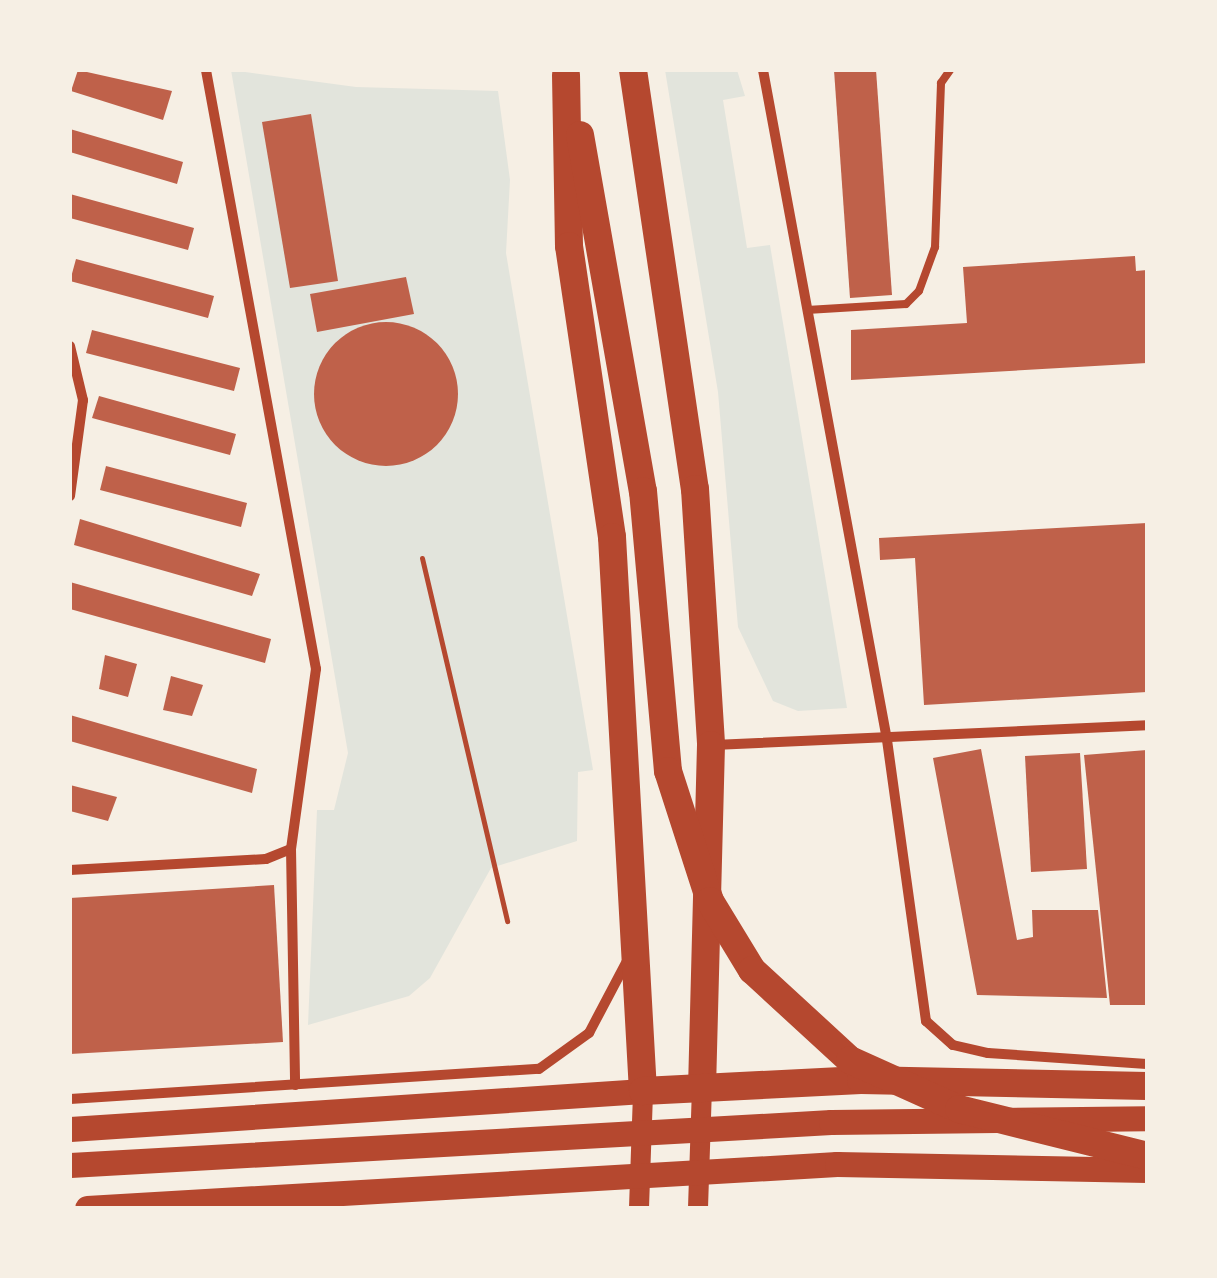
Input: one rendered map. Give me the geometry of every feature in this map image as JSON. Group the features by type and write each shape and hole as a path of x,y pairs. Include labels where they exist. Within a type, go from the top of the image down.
{"highway":[{"path":"634,70 695,489 710,746 702,1088"},
{"path":"566,73 644,491 668,771 710,902 752,970 806,1026 904,1087 1147,1156"},
{"path":"566,73 569,246 612,537 643,1092 862,1080 1147,1086"}],"main road":[{"path":"698,1208 702,1088"},
{"path":"70,1130 643,1092 639,1208"},
{"path":"70,1165 831,1122 1147,1118"},
{"path":"87,1208 837,1164 1147,1170"}],"street":[{"path":"206,70 316,669 292,850 295,1086"},
{"path":"763,70 887,740 926,1021 953,1045 988,1053 1147,1064"},
{"path":"70,346 83,400 70,496"},
{"path":"710,746 1147,725"},
{"path":"70,870 266,860 292,850"},
{"path":"70,1099 540,1070 589,1034 636,942"}],"lane":[{"path":"808,310 906,304 919,290 934,247 941,84 950,70"}],"path":[{"path":"422,558 506,921"}],"shaded area":[{"path":"231,70 356,87 498,91 510,180 506,253 593,770 578,772 577,841 491,868 430,978 409,996 308,1025 317,810 334,810 348,753"},
{"path":"665,70 737,70 745,96 723,100 747,248 770,245 847,708 798,711 773,701 738,627 718,392"}],"building":[{"path":"78,70 172,91 163,120 71,91"},
{"path":"834,70 876,70 892,295 850,298"},
{"path":"311,114 338,281 290,288 262,122"},
{"path":"70,129 183,162 177,184 70,152"},
{"path":"70,194 194,228 188,250 70,218"},
{"path":"1135,256 1136,271 1147,270 1147,363 851,380 851,330 967,323 963,267"},
{"path":"76,259 214,296 208,318 70,281"},
{"path":"406,277 414,314 317,332 310,294"},
{"path":"386,322 414,328 437,343 452,366 458,394 452,422 437,445 414,460 386,466 358,460 335,445 320,422 314,394 320,366 335,343 358,328"},
{"path":"92,330 240,368 234,391 86,353"},
{"path":"99,396 236,434 230,455 92,418"},
{"path":"106,466 247,503 241,527 100,490"},
{"path":"80,519 260,574 252,596 74,545"},
{"path":"1147,523 1147,692 924,705 915,558 880,560 879,538"},
{"path":"70,582 271,639 265,663 70,609"},
{"path":"105,655 137,664 128,697 99,689"},
{"path":"171,676 203,685 192,716 163,710"},
{"path":"70,715 257,769 252,793 70,741"},
{"path":"981,749 1017,940 1033,937 1032,910 1098,910 1107,998 977,995 933,758"},
{"path":"1147,750 1147,1005 1110,1005 1084,755"},
{"path":"1080,753 1087,869 1031,872 1025,756"},
{"path":"70,785 117,797 108,821 70,811"},
{"path":"274,885 283,1042 70,1054 70,898"}]}
